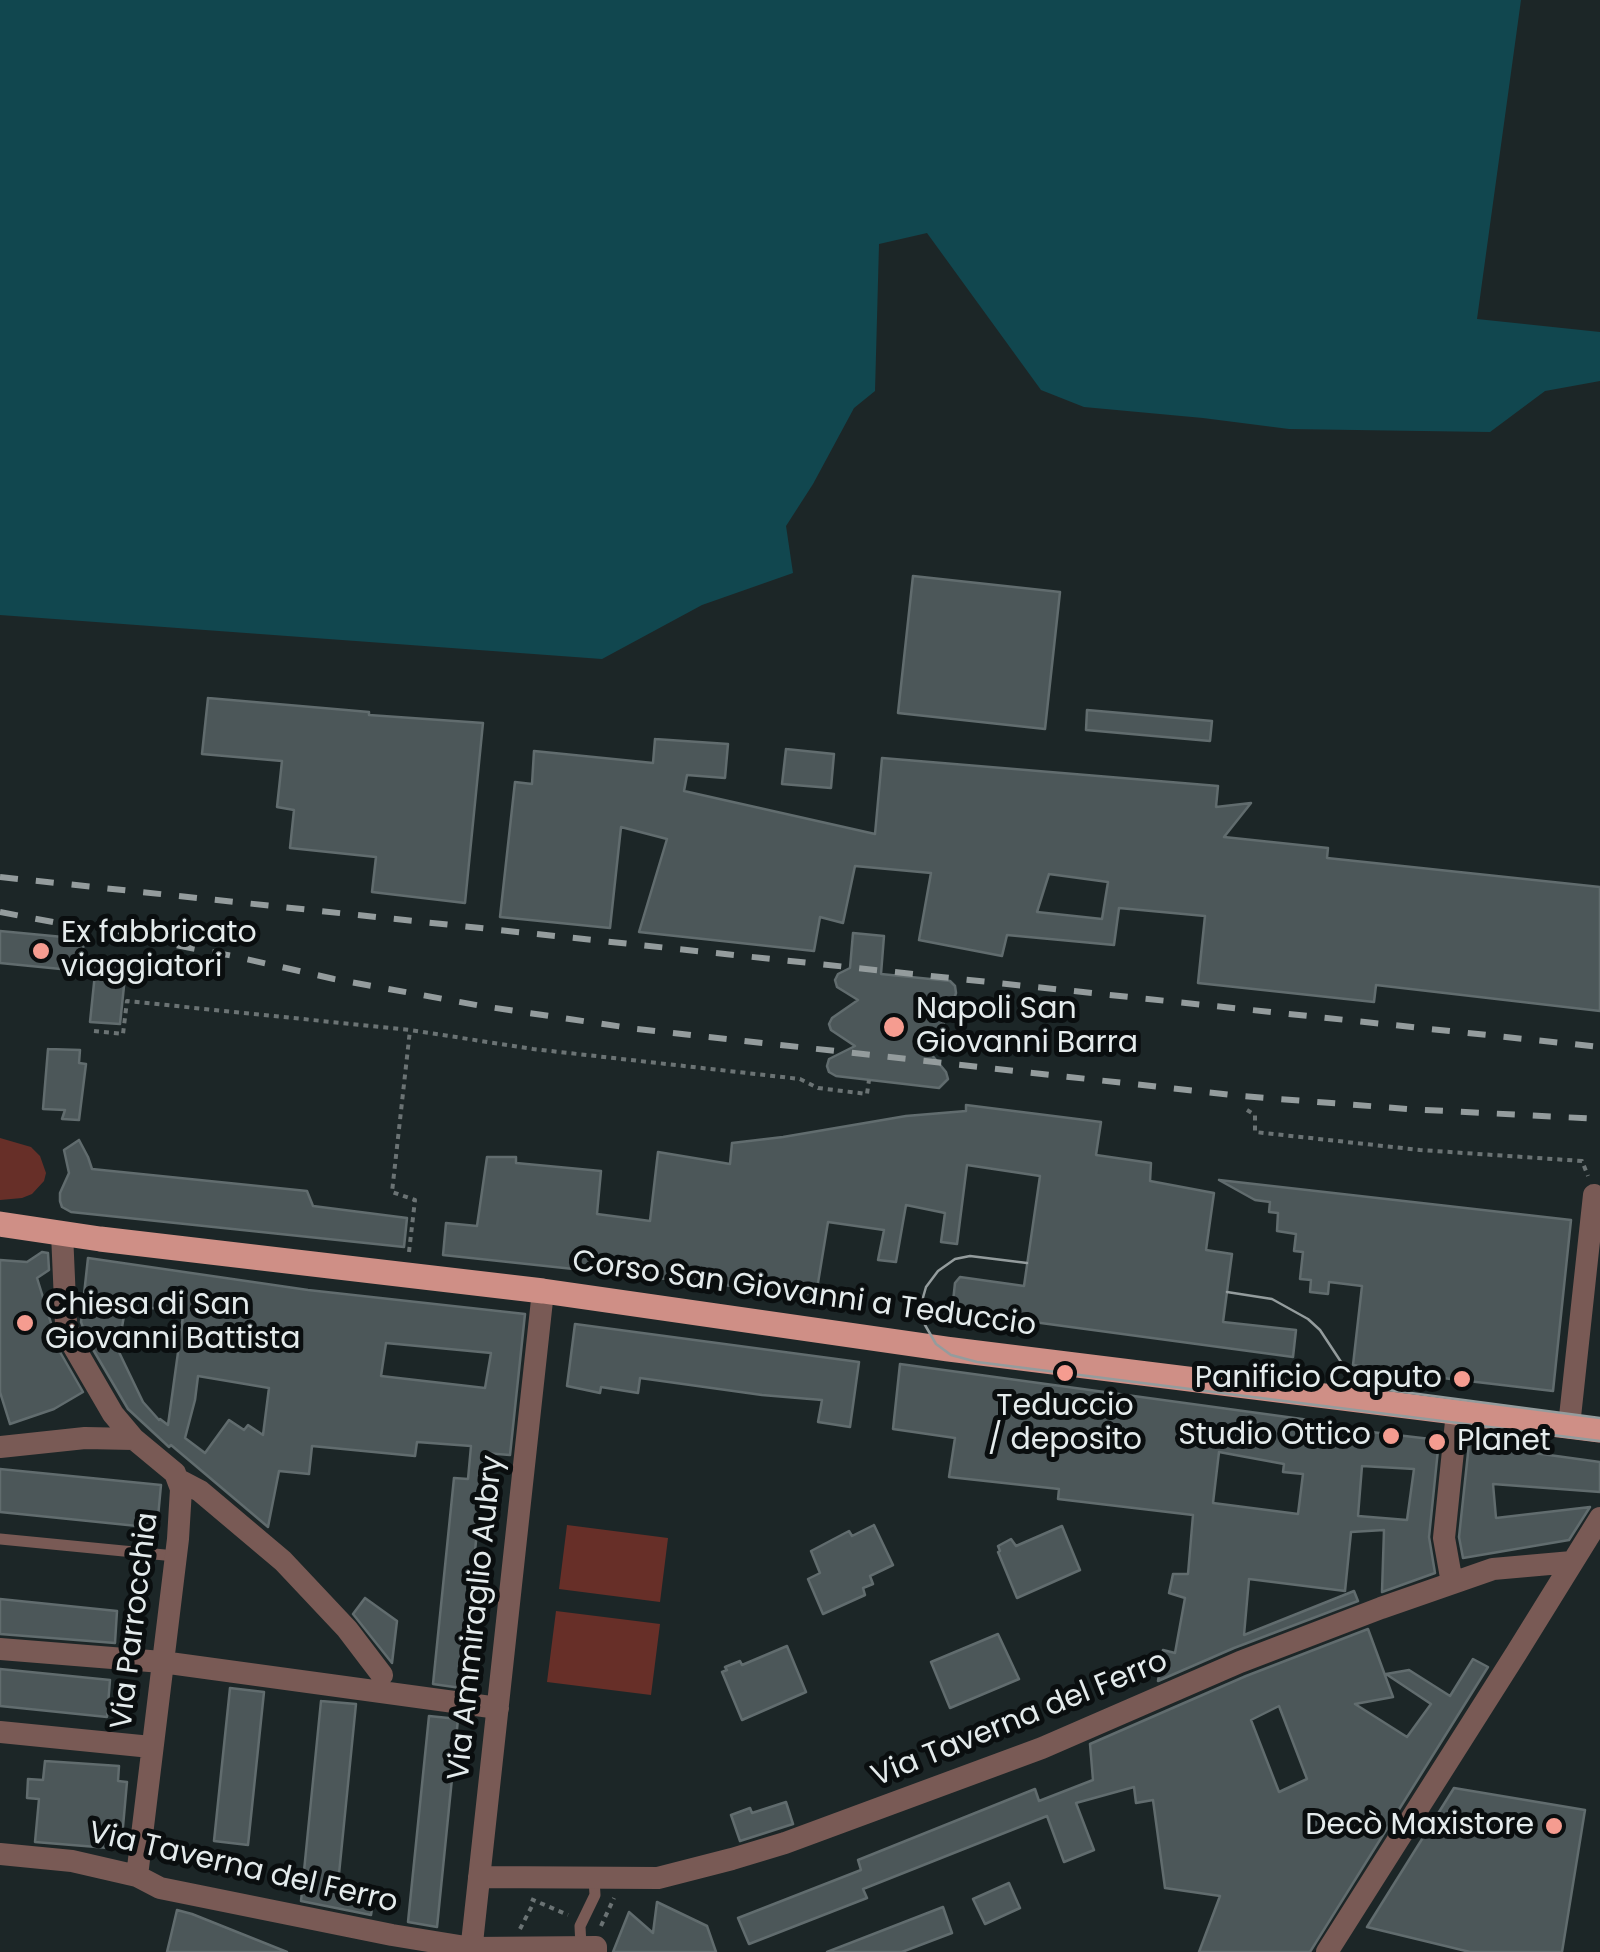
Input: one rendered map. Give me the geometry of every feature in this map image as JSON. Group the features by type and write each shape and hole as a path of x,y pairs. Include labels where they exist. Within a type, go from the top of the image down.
{"main road":[{"name":"Corso San Giovanni a Teduccio","path":"0,1224 543,1291 947,1349 1600,1430"}],"street":[{"path":"1569,1426 1594,1195"},
{"name":"Via Parrocchia","path":"62,1233 66,1324 74,1346 112,1414 179,1480 182,1499 136,1876"},
{"name":"Via Ammiraglio Aubry","path":"472,1950 543,1291"},
{"path":"1452,1584 1444,1538 1457,1412"},
{"path":"0,1447 85,1438 134,1439"},
{"path":"179,1480 200,1491 283,1561 347,1629 382,1675"},
{"path":"1327,1952 1584,1552 1600,1518"},
{"name":"Via Taverna del Ferro","path":"480,1877 658,1878 732,1860 1042,1748 1240,1662 1381,1608 1493,1569 1584,1552"},
{"path":"0,1649 162,1662 498,1708"},
{"path":"0,1732 150,1747"},
{"name":"Via Taverna del Ferro","path":"0,1854 72,1861 136,1876 160,1888 400,1944 472,1950 589,1950"}],"lane":[{"path":"0,1538 176,1556"},
{"path":"589,1950 580,1926 595,1895 594,1878"}],"path":[{"path":"94,1031 123,1034 127,1001 410,1030 532,1049 800,1080 818,1088 867,1094 869,1080"},
{"path":"408,1258 415,1200 392,1192 410,1030"},
{"path":"1246,1110 1255,1115 1254,1132 1420,1150 1582,1161 1594,1195"},
{"path":"520,1894 599,1930 616,1894"},
{"path":"518,1933 539,1894"}],"shaded area":[{"path":"0,1138 31,1147 40,1156 46,1173 32,1194 0,1200"},
{"path":"567,1525 668,1538 660,1602 559,1589"},
{"path":"556,1611 660,1624 651,1695 547,1682"}],"water":[{"path":"0,0 1521,0 1477,319 1600,332 1600,381 1545,391 1490,432 1289,429 1084,407 1041,390 927,233 879,244 875,391 854,408 786,526 793,573 702,605 602,659 0,615"}],"building":[{"path":"913,576 1060,592 1045,729 898,713"},
{"path":"208,698 483,723 465,903 372,892 376,857 290,848 294,810 277,807 282,761 202,754"},
{"path":"1087,710 1212,721 1210,741 1086,730"},
{"path":"655,739 728,744 725,778 687,775 684,791 875,834 882,758 1218,786 1216,807 1251,803 1224,837 1328,848 1327,858 1600,887 1600,1011 1376,985 1374,1002 1198,983 1205,916 1119,908 1114,945 1007,935 1002,956 919,940 931,873 855,866 843,923 820,917 814,951 639,932 667,839 621,827 610,928 500,917 515,782 532,784 534,751 653,763","holes":["1049,874 1108,882 1102,919 1037,912"]},
{"path":"786,749 834,754 831,788 782,784"},
{"name":"Ex fabbricato viaggiatori","path":"0,931 84,939 81,971 0,963"},
{"path":"853,933 884,936 881,974 950,981 955,986 954,999 934,1010 950,1037 931,1054 948,1079 939,1088 829,1072 829,1059 855,1046 831,1030 829,1024 858,1000 837,987 835,980 850,968"},
{"path":"96,964 126,967 120,1024 90,1022"},
{"path":"48,1049 80,1050 79,1063 86,1064 79,1120 62,1119 65,1110 43,1109"},
{"path":"966,1105 1101,1122 1096,1155 1151,1163 1150,1181 1214,1193 1206,1250 1232,1254 1223,1322 1296,1330 1293,1357 952,1311 955,1283 960,1277 1024,1286 1040,1176 967,1165 957,1244 941,1242 945,1213 906,1205 896,1262 878,1260 884,1230 828,1222 816,1295 443,1255 446,1223 477,1226 487,1157 516,1157 516,1163 601,1171 597,1214 650,1221 658,1152 730,1164 732,1143 906,1116 966,1111"},
{"path":"79,1140 92,1169 307,1191 313,1206 407,1218 404,1247 71,1212 60,1201 69,1173 64,1150"},
{"path":"1219,1180 1571,1220 1553,1391 1353,1365 1362,1286 1329,1282 1328,1294 1310,1292 1311,1280 1300,1279 1303,1252 1294,1251 1296,1234 1277,1231 1278,1213 1269,1212 1270,1202 1255,1200"},
{"name":"Chiesa di San Giovanni Battista","path":"42,1252 48,1253 49,1270 37,1278 60,1352 83,1392 54,1409 10,1424 0,1392 0,1260 27,1262"},
{"path":"88,1258 308,1290 525,1314 510,1455 485,1453 461,1688 433,1684 454,1478 468,1479 471,1446 417,1442 415,1456 312,1446 309,1474 279,1471 268,1527 128,1409 81,1322","holes":["150,1308 184,1309 168,1425 143,1402 118,1350 125,1310 150,1313","386,1343 491,1353 485,1388 381,1376","198,1376 269,1388 263,1435 248,1425 244,1430 229,1420 205,1453 185,1438"]},
{"path":"575,1324 859,1362 850,1427 818,1422 822,1400 640,1378 638,1393 601,1387 600,1393 567,1386"},
{"path":"900,1364 1439,1440 1429,1537 1435,1573 1382,1592 1384,1530 1351,1532 1345,1591 1249,1579 1244,1635 1354,1591 1358,1601 1158,1681 1163,1650 1175,1653 1185,1598 1169,1593 1173,1574 1188,1574 1193,1515 1058,1499 1059,1489 949,1477 955,1438 893,1429","holes":["1219,1452 1284,1464 1283,1472 1303,1474 1298,1514 1213,1503","1362,1466 1414,1469 1407,1520 1358,1516"]},
{"path":"1469,1444 1600,1462 1600,1492 1493,1484 1496,1518 1590,1507 1569,1540 1463,1558 1459,1537"},
{"path":"0,1469 161,1485 157,1528 0,1512"},
{"path":"874,1525 893,1565 870,1576 873,1584 863,1588 865,1595 823,1614 808,1579 820,1573 811,1551 849,1531 852,1536"},
{"path":"1062,1526 1080,1570 1017,1598 998,1546 1011,1539 1016,1546"},
{"path":"365,1598 397,1621 392,1663 353,1614"},
{"path":"0,1599 117,1611 115,1643 0,1634"},
{"path":"1368,1629 1393,1697 1355,1704 1407,1737 1431,1704 1386,1674 1409,1670 1450,1696 1473,1659 1488,1667 1310,1952 1199,1952 1220,1896 1165,1888 1153,1800 1136,1803 1134,1787 1076,1803 1094,1850 1064,1862 1047,1816 863,1889 867,1898 749,1944 738,1918 861,1870 858,1860 1035,1789 1039,1801 1093,1780 1090,1744 1246,1676","holes":["1279,1706 1307,1779 1279,1792 1251,1720"]},
{"path":"998,1634 1019,1679 950,1708 931,1662"},
{"path":"787,1646 806,1692 742,1720 722,1672 727,1670 725,1667 740,1661 742,1665"},
{"path":"0,1669 110,1680 107,1717 0,1706"},
{"path":"230,1688 264,1692 248,1845 214,1841"},
{"path":"321,1701 356,1704 338,1884 375,1889 371,1915 301,1901"},
{"path":"429,1716 458,1719 437,1927 408,1922"},
{"path":"45,1761 119,1766 118,1781 127,1782 121,1849 35,1842 39,1799 27,1798 28,1779 43,1780"},
{"path":"1454,1788 1585,1810 1562,1952 1470,1952 1367,1927"},
{"path":"786,1802 793,1824 740,1841 731,1815"},
{"path":"1009,1883 1020,1908 985,1924 973,1899"},
{"path":"657,1902 707,1926 716,1952 613,1952 629,1912 653,1933"},
{"path":"943,1907 952,1933 902,1952 827,1952"},
{"path":"177,1910 192,1914 287,1952 167,1952"}],"tram line":[{"path":"1027,1263 970,1256 955,1259 938,1271 926,1287 922,1301 925,1325 936,1344 951,1355 977,1362 1600,1441"},
{"path":"1227,1292 1272,1299 1308,1319 1320,1330 1349,1374 1373,1388 1600,1418"}],"railway":[{"path":"0,877 1600,1047"},
{"path":"0,912 334,979 637,1029 1241,1096 1600,1119"}],"place":[{"name":"Ex fabbricato viaggiatori","path":"41,951"},
{"name":"Napoli San Giovanni Barra","path":"894,1027"},
{"name":"Chiesa di San Giovanni Battista","path":"25,1323"},
{"name":"Teduccio / deposito","path":"1065,1373"},
{"name":"Panificio Caputo","path":"1462,1379"},
{"name":"Studio Ottico","path":"1391,1436"},
{"name":"Planet","path":"1437,1442"},
{"name":"Decò Maxistore","path":"1554,1826"}]}
